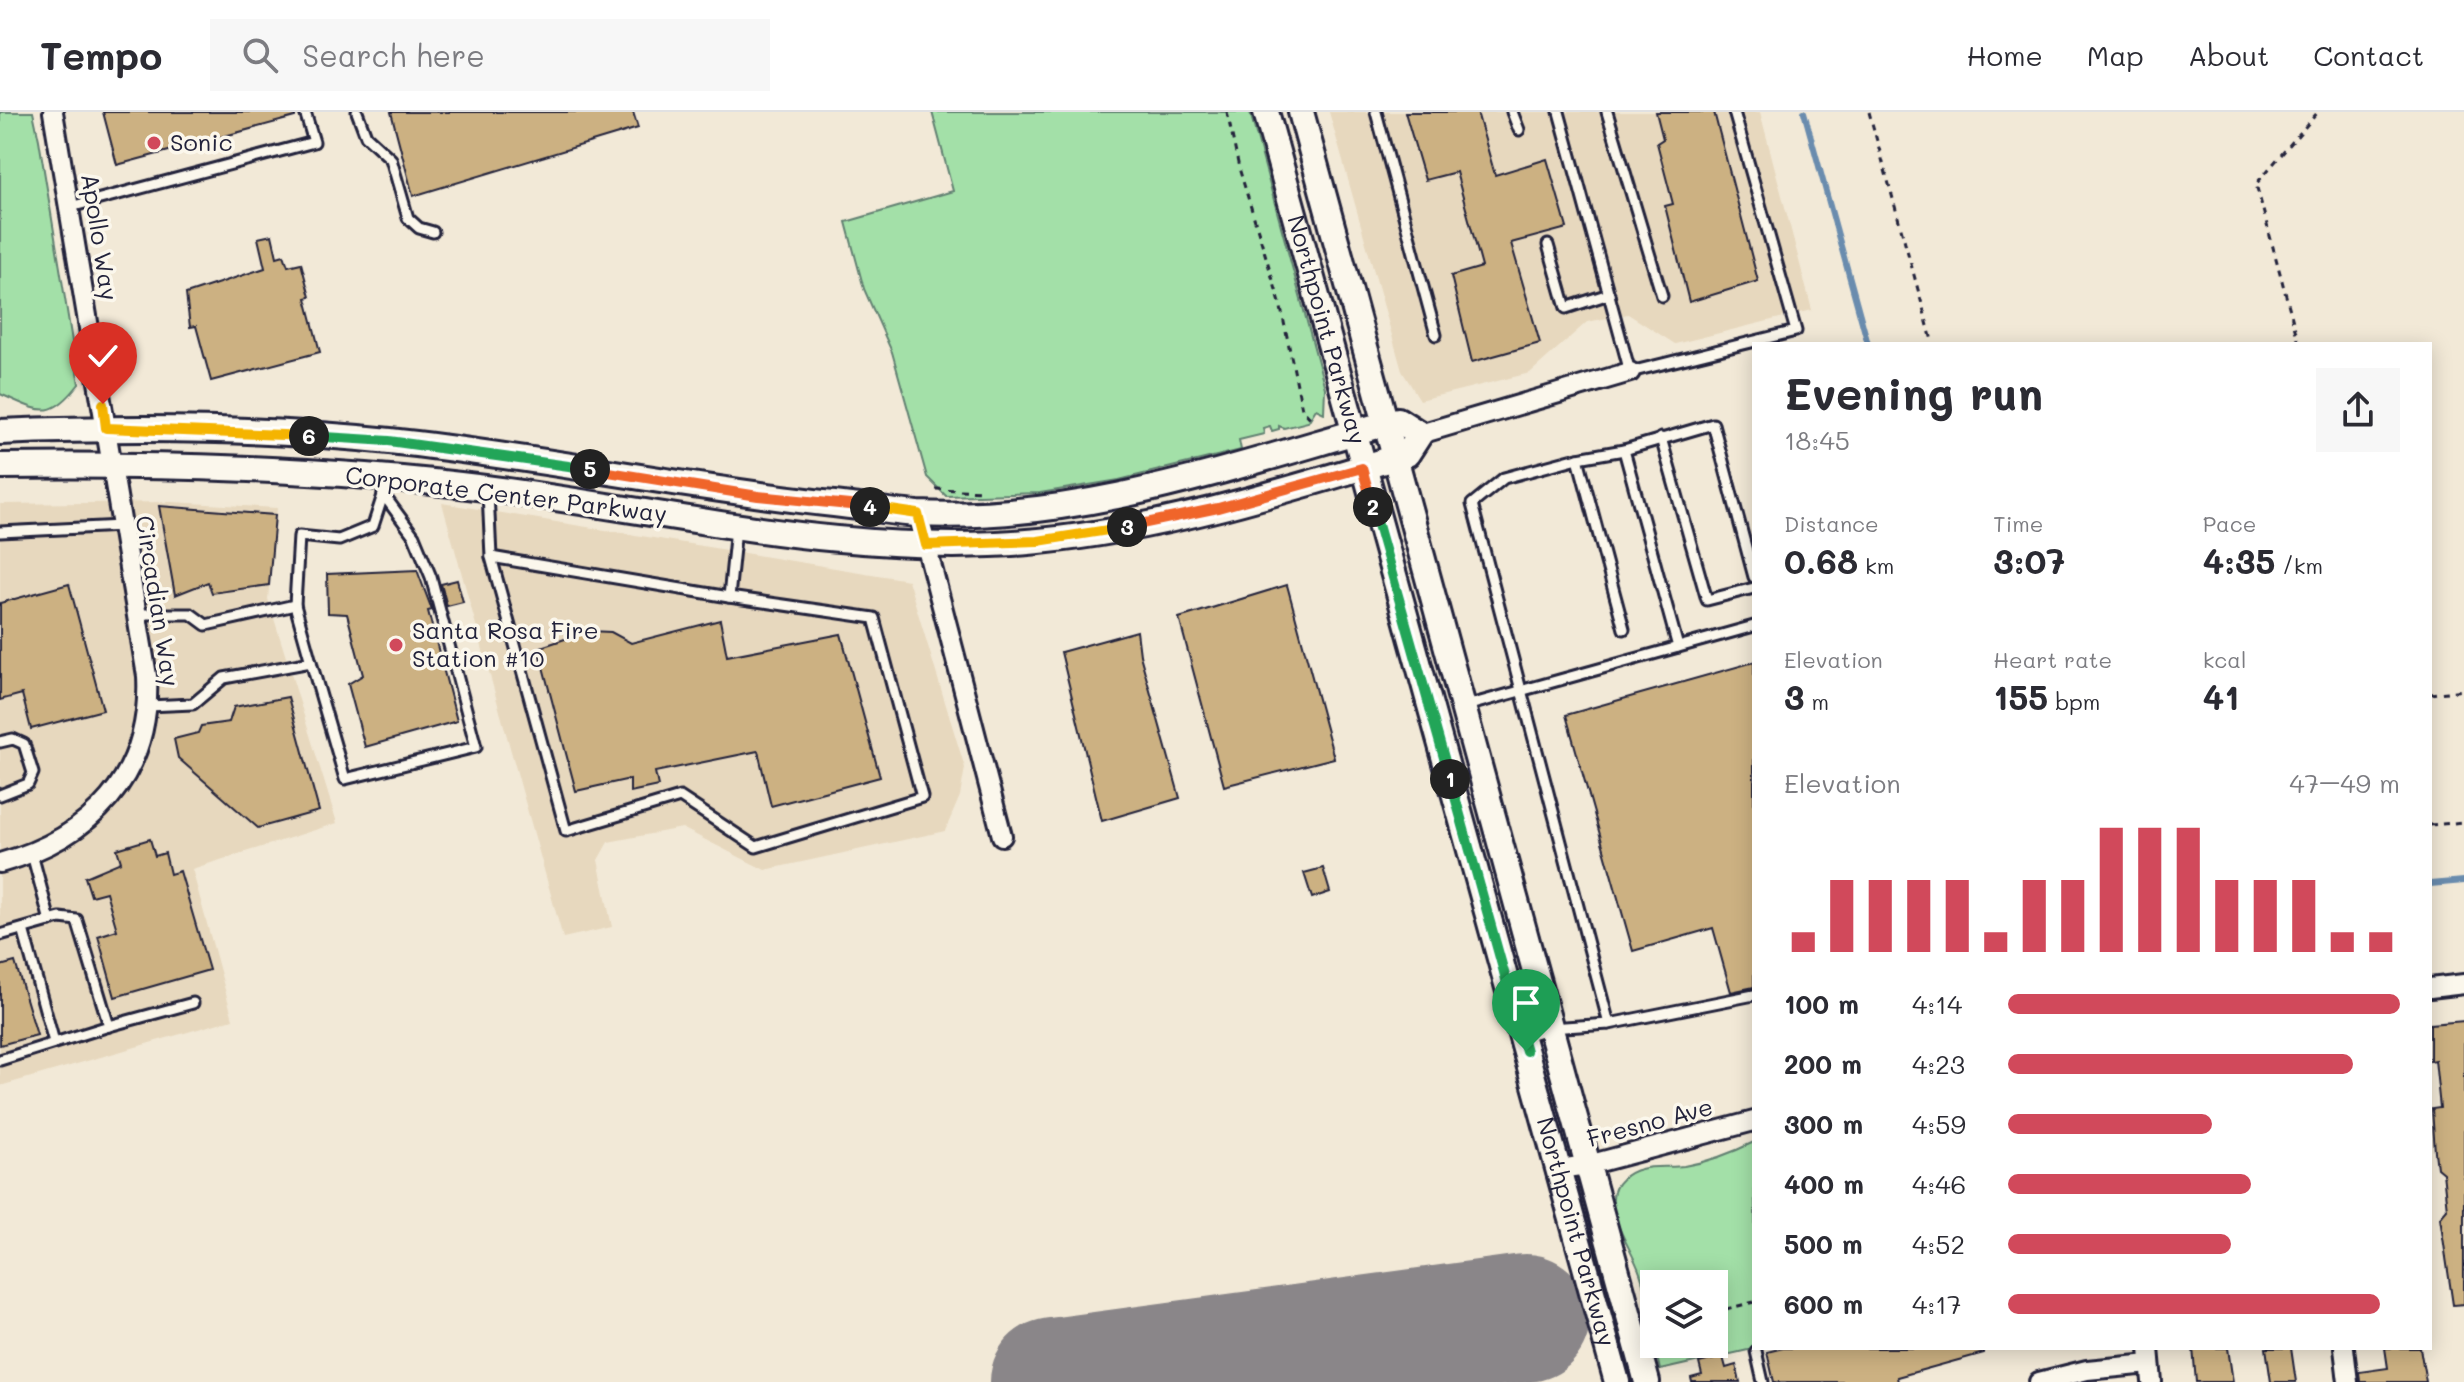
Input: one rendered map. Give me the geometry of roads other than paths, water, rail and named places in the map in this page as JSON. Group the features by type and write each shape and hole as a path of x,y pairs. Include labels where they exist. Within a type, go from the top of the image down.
{"street":[{"name":"Apollo Way","path":"53,112 112,465"},
{"name":"Northpoint Parkway","path":"1266,112 1352,433 1617,1382"},
{"name":"Northpoint Parkway","path":"1301,112 1647,1382"},
{"path":"1385,423 1398,420 1420,434 1630,372"},
{"name":"Corporate Center Parkway","path":"0,432 106,428 389,441 758,496 918,514 1069,503 1168,485 1385,423"},
{"name":"Corporate Center Parkway","path":"0,466 112,465 385,486 488,489 823,539 926,545 1038,541 1218,508 1407,454 1420,434"},
{"name":"Circadian Way","path":"0,863 32,854 71,834 110,798 133,760 148,706 147,676 112,465"},
{"path":"918,514 1002,836"},
{"path":"2432,988 2464,984"},
{"name":"Fresno Ave","path":"1558,1169 1588,1165 1752,1122"},
{"path":"2344,1350 2348,1382"},
{"path":"2039,1382 2087,1370 2151,1365"}],"lane":[{"path":"70,207 314,142 305,112"},
{"path":"357,112 366,136 391,159 408,218 419,228 433,232"},
{"path":"1376,112 1436,335"},
{"path":"1512,112 1519,130"},
{"path":"1559,112 1630,372 1796,331 1734,112"},
{"path":"1607,112 1662,296"},
{"path":"1548,245 1566,308 1609,294"},
{"path":"1609,1024 1472,504 1504,478 1578,458 1624,450 1713,424 1752,570"},
{"path":"1661,438 1707,600 1752,589"},
{"path":"1624,450 1678,647"},
{"path":"1578,458 1624,629"},
{"path":"385,486 414,536 431,577 476,747 345,779 295,605 299,536 339,540 373,526 385,486"},
{"path":"488,489 491,557 566,831 680,797 756,847 922,797 874,618 491,557"},
{"path":"0,532 122,526"},
{"path":"729,597 736,526"},
{"path":"136,614 191,614 206,625 295,605"},
{"path":"1463,707 1752,627"},
{"path":"148,706 193,704 224,678 311,662"},
{"path":"0,742 13,739 24,744 33,773 28,784 0,795"},
{"path":"32,854 50,921"},
{"path":"0,935 72,918 80,925 109,1026"},
{"path":"23,929 54,1042"},
{"path":"1522,1037 1550,1028 1609,1024 1752,995"},
{"path":"0,1060 193,1003"},
{"path":"1756,1351 1763,1382"}],"waterway":[{"path":"1804,112 1867,342"},
{"path":"2432,884 2464,881"}],"place":[{"name":"Sonic","path":"154,143"},
{"name":"Santa Rosa Fire Station #10","path":"396,645"}]}
